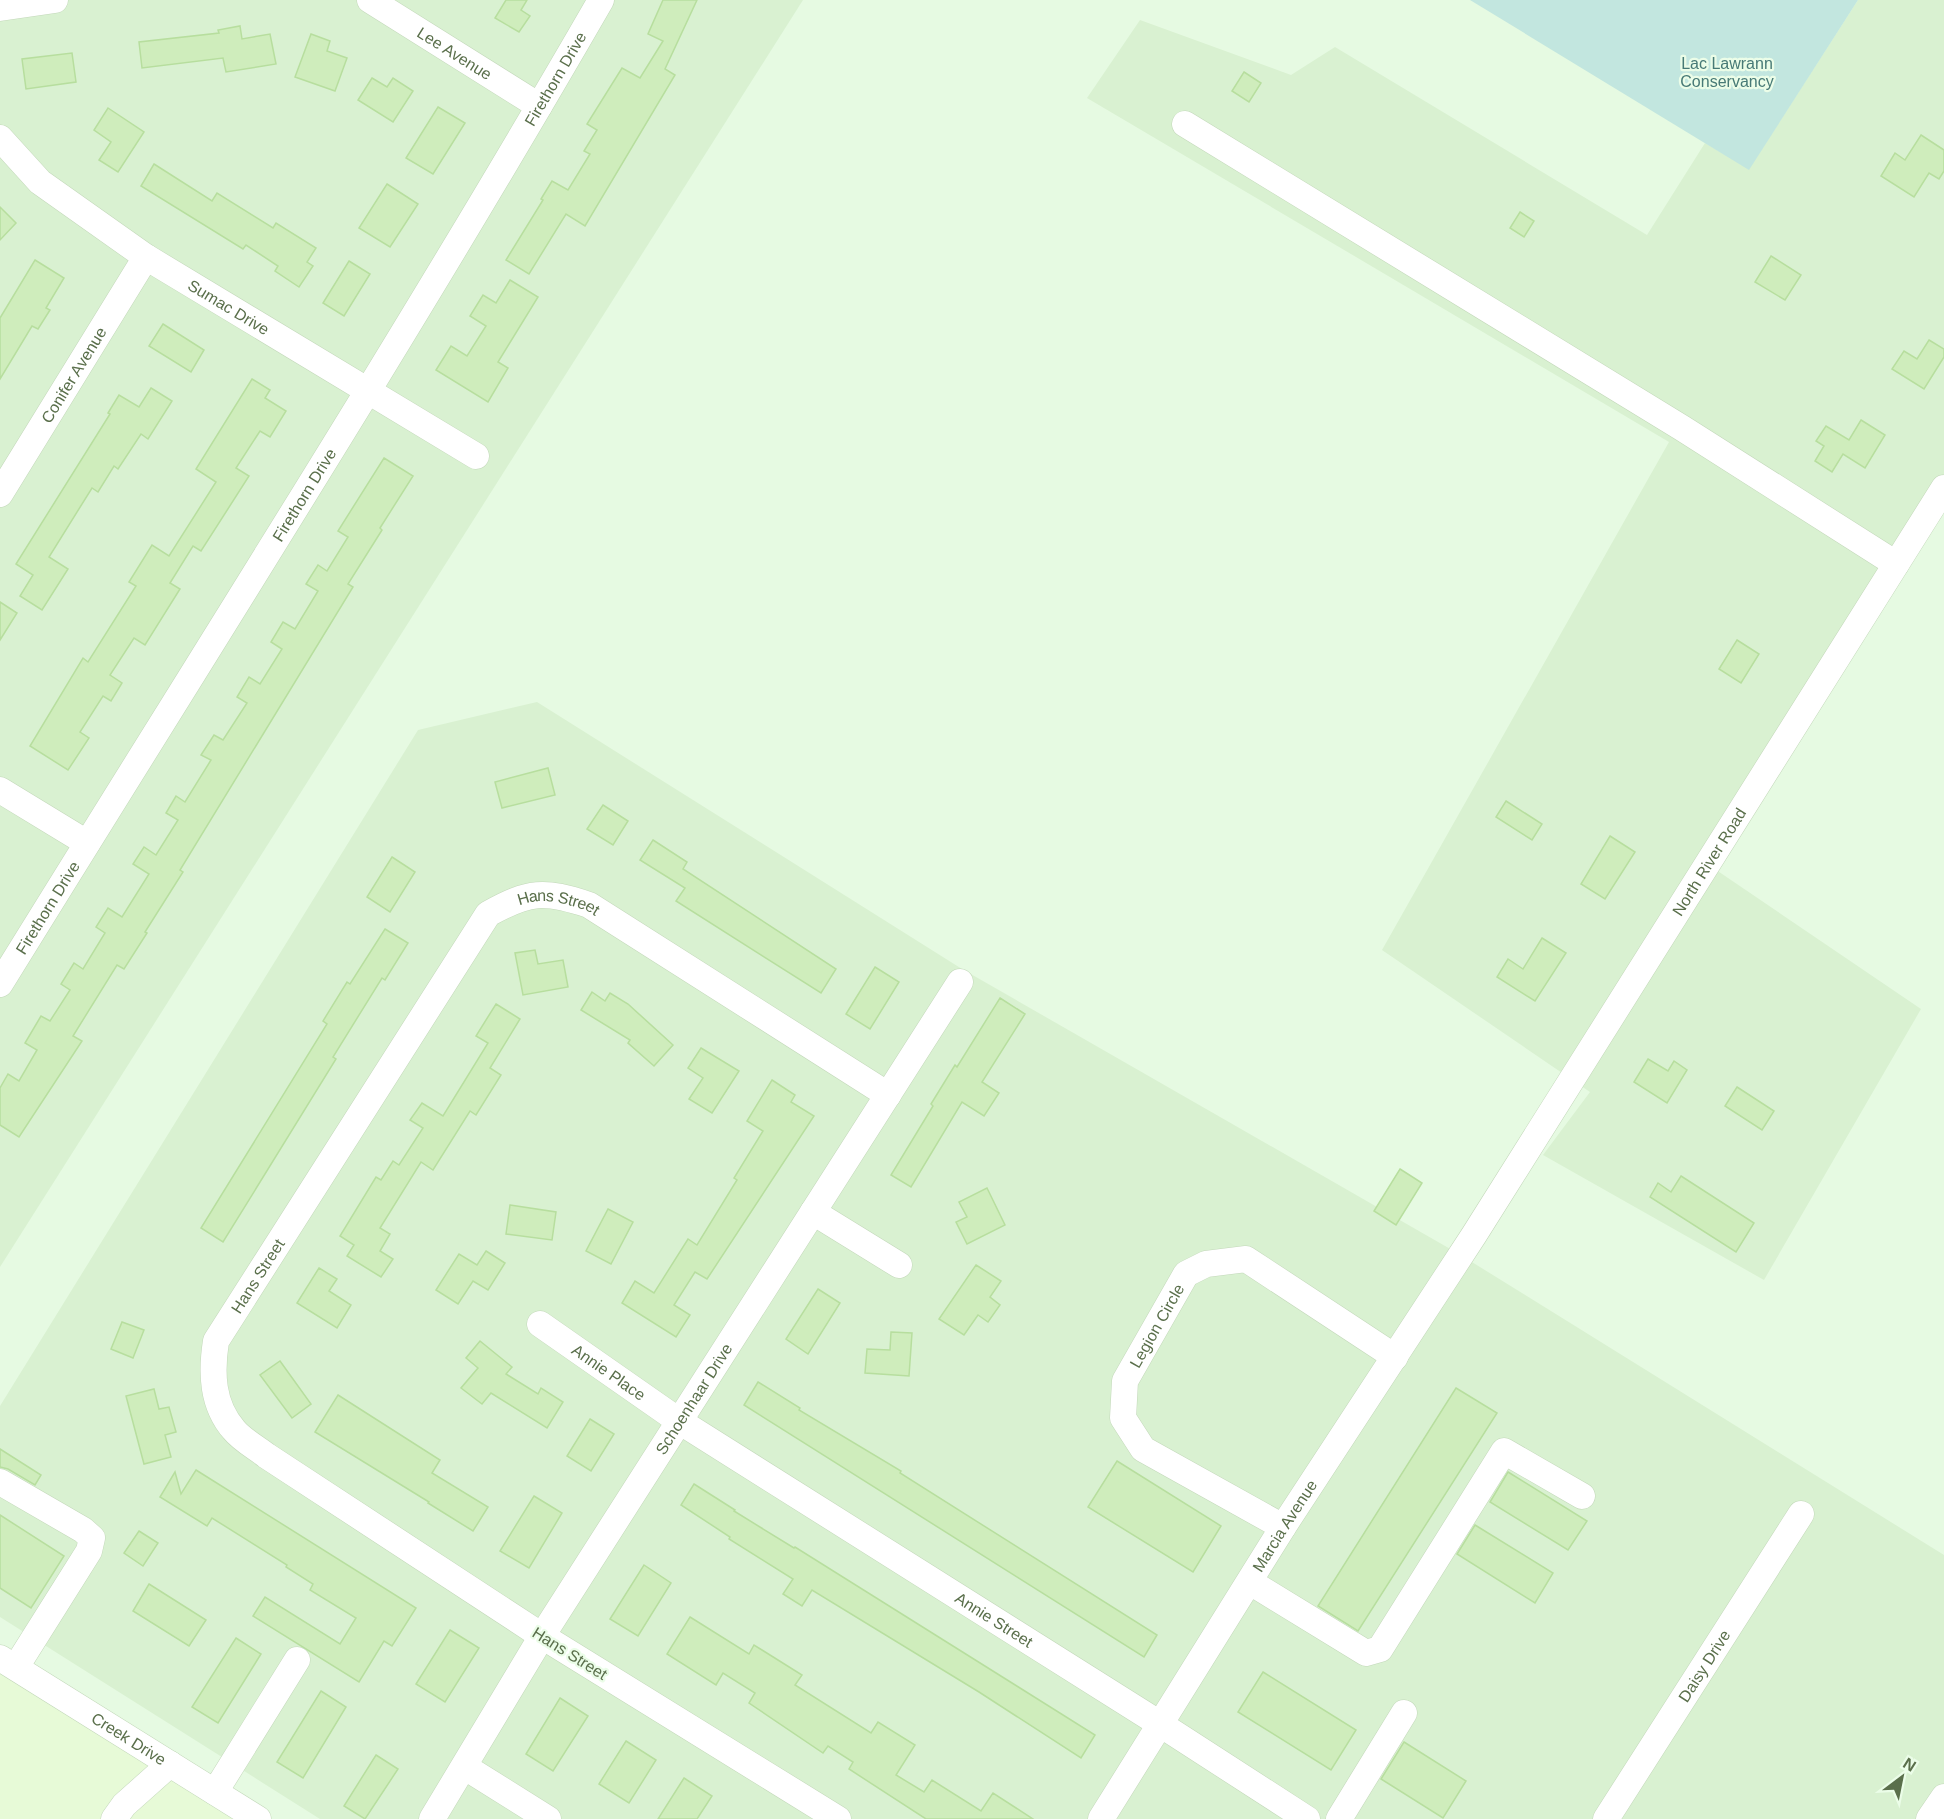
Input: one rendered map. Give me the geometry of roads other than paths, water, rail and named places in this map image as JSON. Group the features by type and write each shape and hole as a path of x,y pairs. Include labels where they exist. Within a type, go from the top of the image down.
{"street":[{"path":"0,8 55,0"},
{"name":"Lee Avenue","path":"370,0 539,106"},
{"name":"Firethorn Drive","path":"0,984 367,391 601,0"},
{"path":"1185,124 1682,428 1896,564"},
{"name":"Sumac Drive","path":"0,138 40,182 146,257 476,456"},
{"name":"Conifer Avenue","path":"0,494 146,257"},
{"name":"North River Road","path":"1474,1236 1944,488"},
{"path":"0,790 87,843"},
{"name":"Hans Street","path":"838,1819 542,1636 267,1456 234,1431 221,1411 213,1388 212,1363 216,1341 488,914 512,900 542,894 568,898 589,905 888,1095"},
{"name":"Schoenhaar Drive","path":"432,1819 542,1636 960,982"},
{"path":"813,1212 899,1265"},
{"name":"Marcia Avenue","path":"1101,1819 1284,1527 1474,1236"},
{"name":"Legion Circle","path":"1284,1527 1143,1449 1123,1418 1125,1381 1186,1274 1206,1264 1246,1259 1395,1357"},
{"name":"Annie Place","path":"540,1324 679,1421"},
{"name":"Annie Street","path":"679,1421 1307,1819"},
{"path":"1250,1582 1366,1653 1380,1649 1504,1451 1582,1496"},
{"path":"0,1482 83,1530 92,1538 89,1551 8,1663"},
{"name":"Daisy Drive","path":"1606,1819 1801,1514"},
{"path":"215,1792 297,1660"},
{"name":"Creek Drive","path":"8,1663 258,1819"},
{"path":"1339,1819 1404,1713"},
{"path":"114,1819 124,1805 170,1764"},
{"path":"465,1767 548,1819"},
{"path":"1929,1819 1944,1797"}],"park label":[{"name":"Lac Lawrann Conservancy","path":"1727,72"}]}
